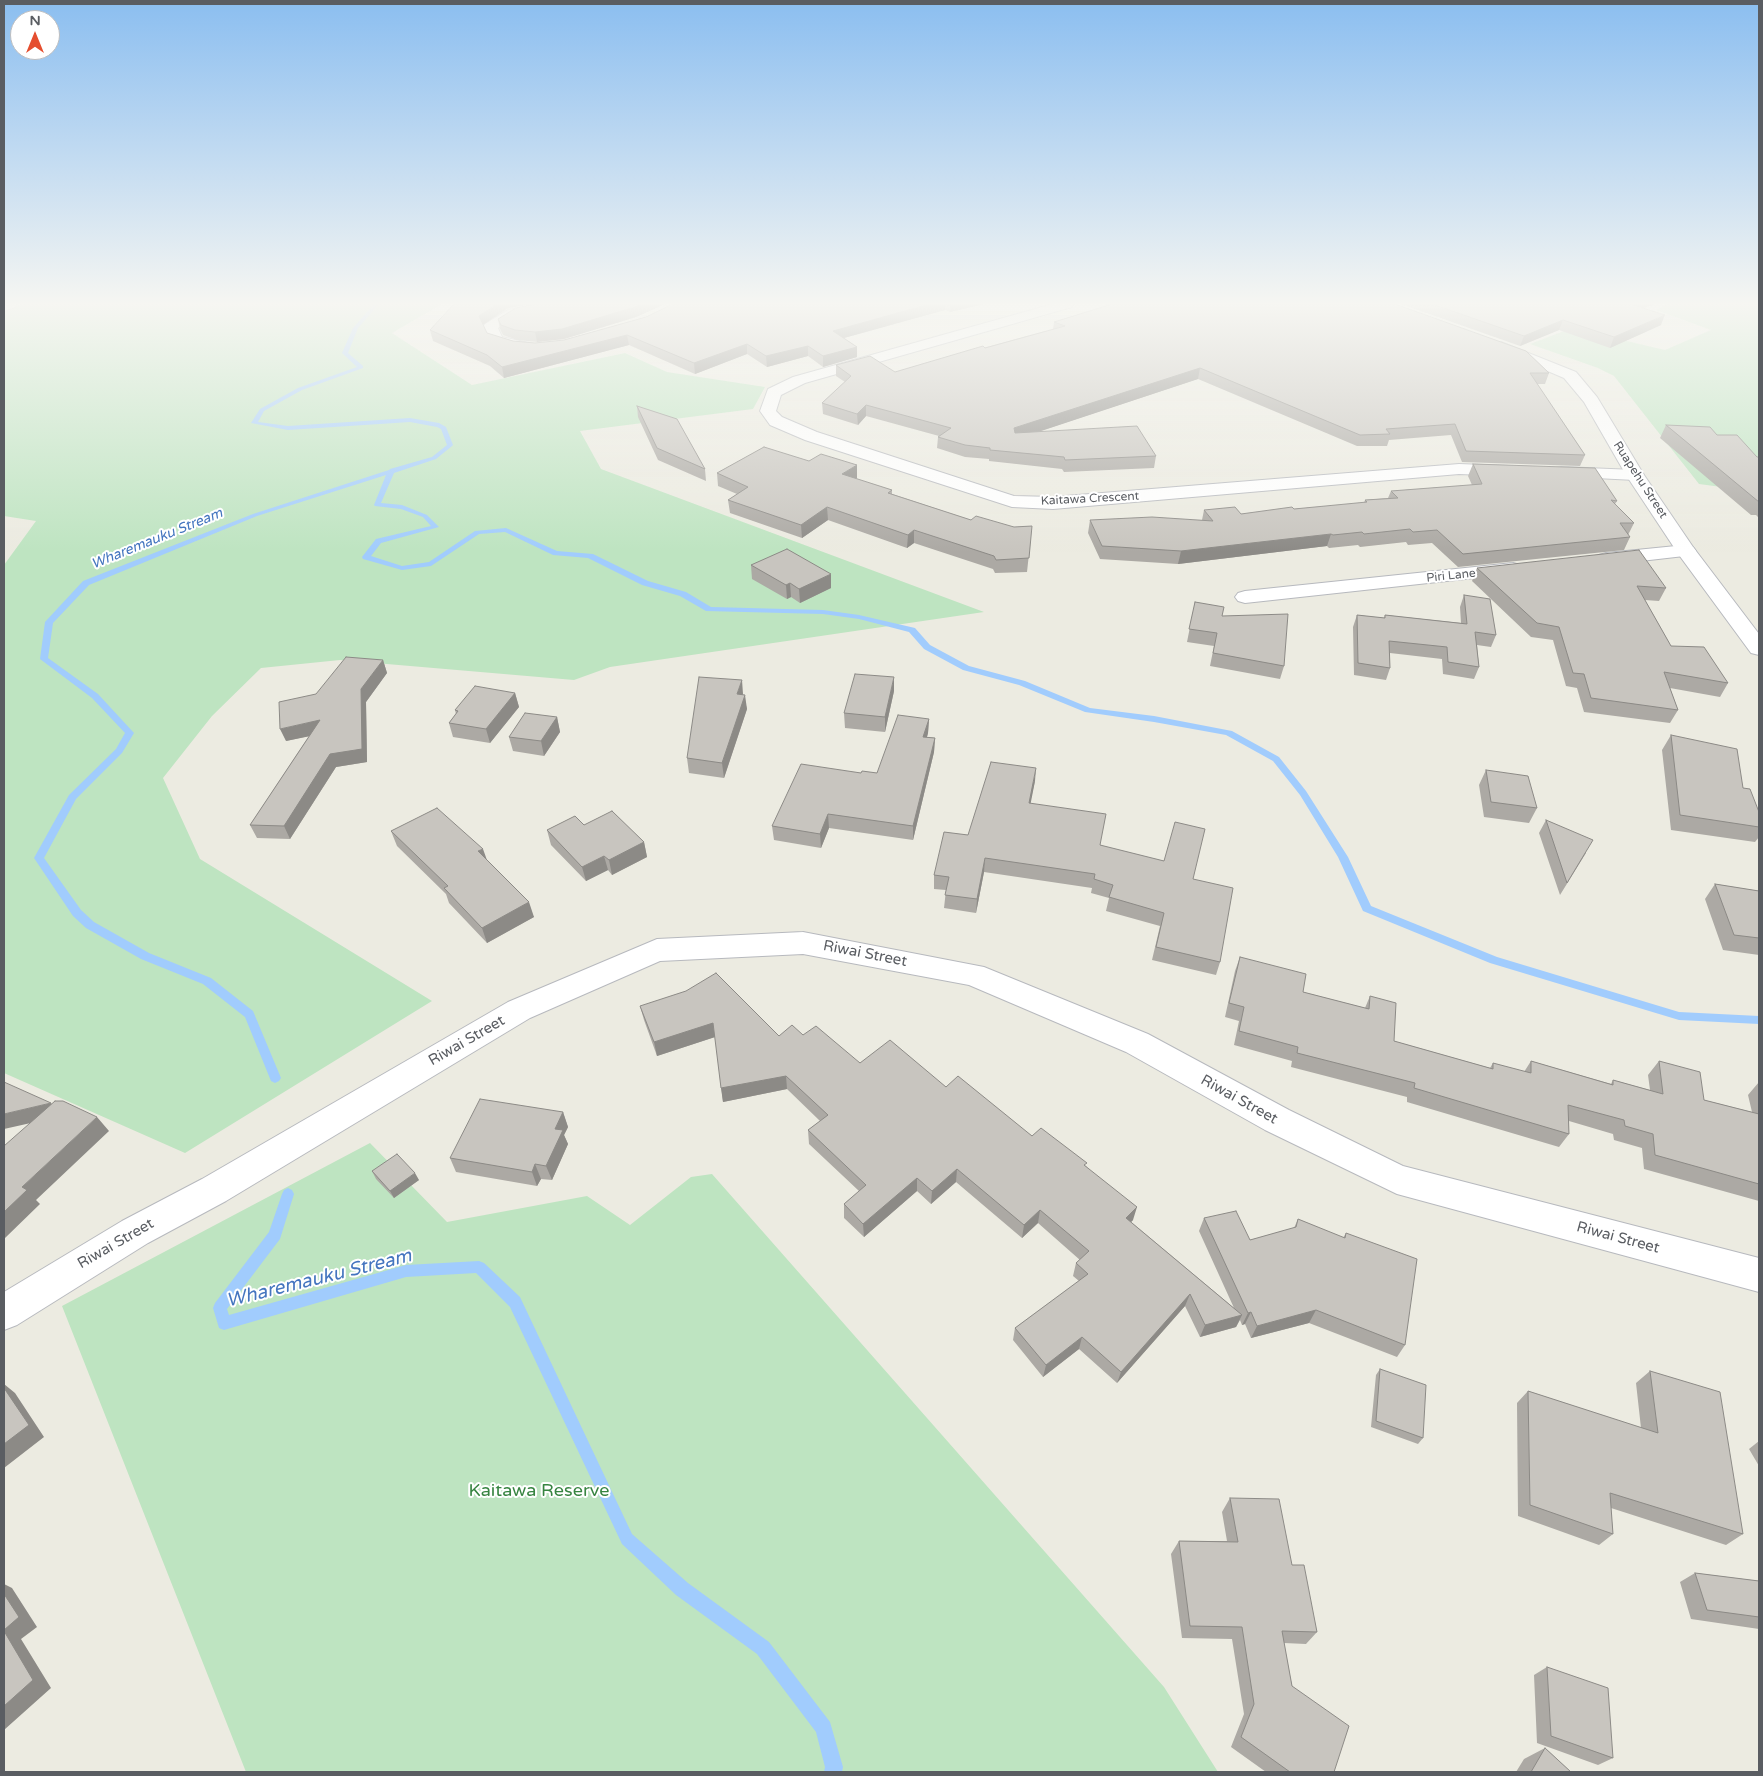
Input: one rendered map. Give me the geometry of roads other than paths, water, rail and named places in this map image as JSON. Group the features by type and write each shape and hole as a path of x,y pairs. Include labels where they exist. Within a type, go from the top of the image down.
{"street":[{"name":"Kaitawa Crescent","path":"785,387 774,392 768,411 776,421 811,436 1012,501 1053,503 1458,469 1527,471"},
{"name":"Ruapehu Street","path":"1580,387 1591,400 1635,474 1686,551 1759,648"},
{"path":"1547,472 1635,474"},
{"path":"1588,561 1686,551"},
{"name":"Piri Lane","path":"1245,598 1529,567"},
{"name":"Riwai Street","path":"4,1312 135,1232 214,1190 519,1010 657,950 803,942 974,975 1136,1043 1277,1120 1397,1178 1759,1275"}],"waterway":[{"name":"Wharemauku Stream","path":"306,387 262,410 254,423 288,428 410,420 439,425 444,428 450,445 434,458 391,472"},
{"name":"Wharemauku Stream","path":"275,1078 249,1014 207,981 145,956 90,925 77,913 39,858 72,797 119,751 130,733 95,696 44,659 49,622 86,583 255,515 391,472"},
{"path":"391,472 377,505 402,507 425,516 436,527 379,541 366,557 402,568 431,564 477,532 506,530 556,553 590,556 645,583 683,594 709,609 823,612 859,617 912,630 927,647 966,668 1022,683 1088,710 1154,719 1229,733 1276,759 1303,793 1343,857 1367,908 1494,960 1679,1016 1759,1020"},
{"name":"Wharemauku Stream","path":"288,1194 275,1235 220,1308 224,1323 406,1271 479,1267 515,1302 627,1539 682,1589 763,1648 824,1728 834,1767 833,1772"}],"park label":[{"name":"Kaitawa Reserve","path":"539,1491"}]}
